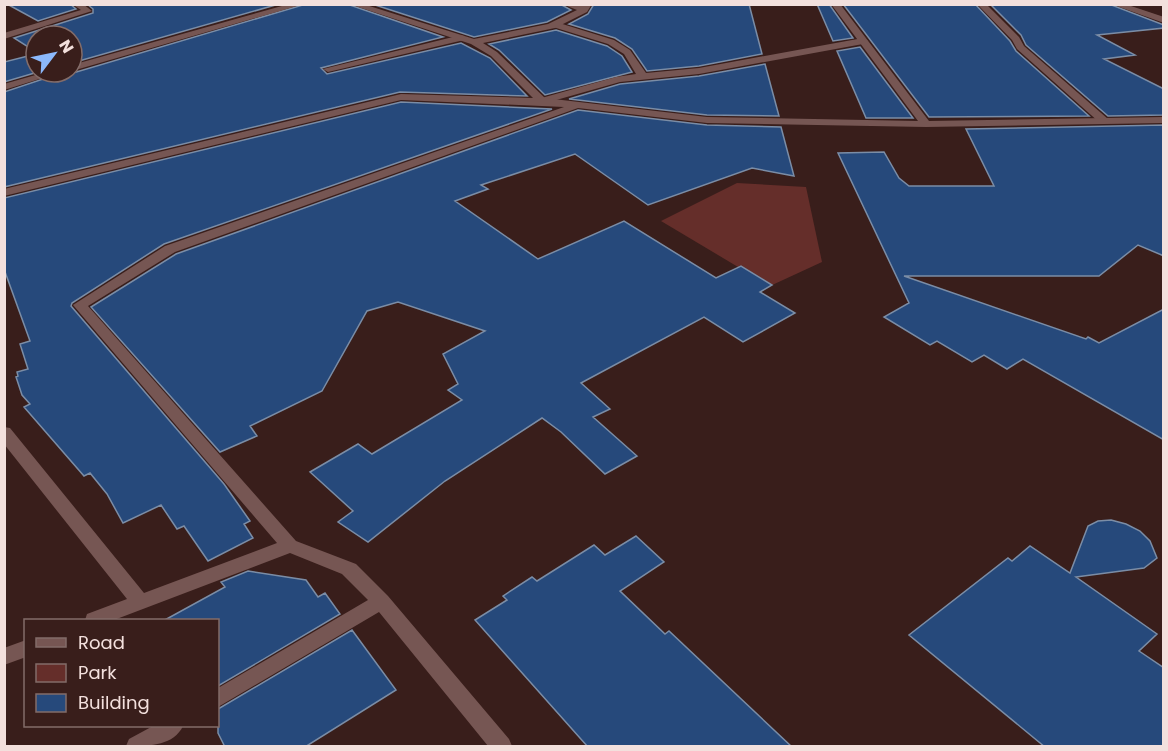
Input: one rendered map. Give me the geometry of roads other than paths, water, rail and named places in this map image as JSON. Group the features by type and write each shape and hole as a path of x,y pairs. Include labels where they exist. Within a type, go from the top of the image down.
{"street":[{"path":"4,36 88,10 76,4"},
{"path":"84,65 300,4"},
{"path":"353,4 474,42 494,54 542,101"},
{"path":"566,4 586,8"},
{"path":"836,4 926,124"},
{"path":"981,4 1016,39 1020,47 1104,121"},
{"path":"1114,4 1164,20"},
{"path":"474,42 556,25 586,8"},
{"path":"556,25 611,42 627,52 643,77"},
{"path":"328,69 461,38"},
{"path":"542,101 619,79 699,70 863,41"},
{"path":"4,87 24,81"},
{"path":"4,193 401,97 542,101 707,120 926,124 1164,120"},
{"path":"501,747 381,601 349,569 290,546 80,304 170,249 577,105"},
{"path":"4,432 140,602"},
{"path":"99,619 290,546"},
{"path":"219,697 381,601"},
{"path":"4,657 24,649"},
{"path":"137,747 170,727"}]}
